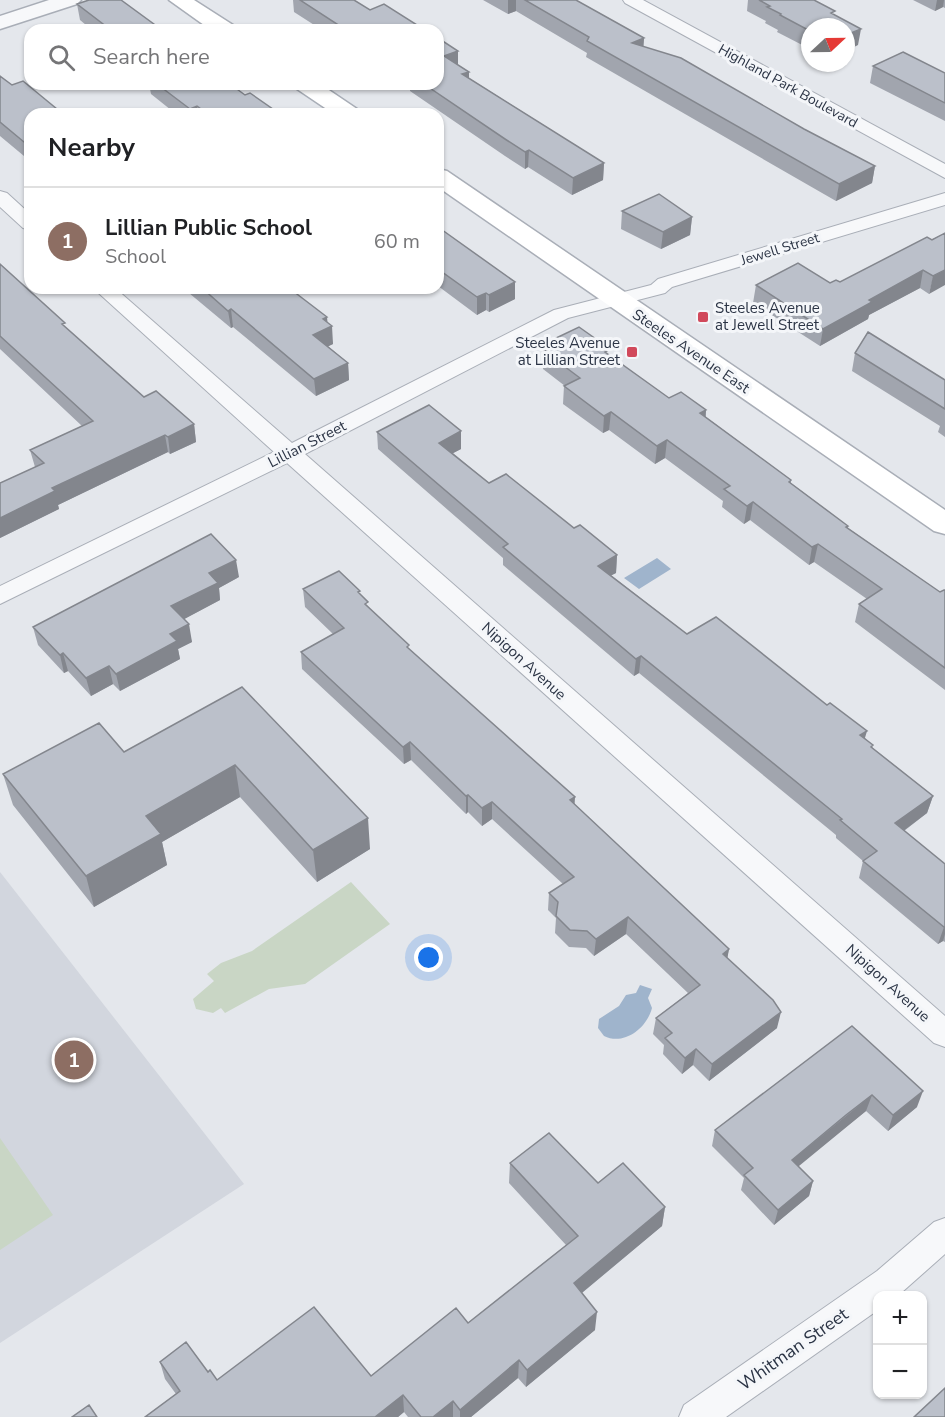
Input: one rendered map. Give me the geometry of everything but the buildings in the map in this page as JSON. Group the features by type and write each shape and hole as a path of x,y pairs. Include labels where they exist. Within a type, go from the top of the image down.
{"main road":[{"path":"180,0 216,24"},
{"path":"314,90 340,108"},
{"name":"Steeles Avenue East","path":"444,180 945,524"}],"street":[{"path":"0,23 70,0"},
{"name":"Highland Park Boulevard","path":"631,0 945,172"},
{"path":"0,197 24,219"},
{"name":"Jewell Street","path":"616,300 658,289 665,284 945,199"},
{"name":"Nipigon Avenue","path":"110,294 945,1034"},
{"name":"Lillian Street","path":"0,596 290,453 561,314 616,300"},
{"name":"Whitman Street","path":"696,1417 889,1282 945,1233"}],"shaded area":[{"path":"0,872 244,1184 0,1343"}],"green space":[{"path":"351,882 390,924 305,984 269,989 225,1013 221,1008 213,1013 196,1009 193,999 214,981 207,974 221,963 252,951"},
{"path":"0,1138 53,1215 0,1250"}],"water":[{"path":"657,558 671,569 639,589 624,578"},
{"path":"640,985 652,989 648,998 652,1008 645,1022 627,1037 619,1039 604,1036 598,1028 599,1019 619,1006 626,995 636,993"}],"place":[{"name":"Steeles Avenue at Jewell Street","path":"703,317"},
{"name":"Steeles Avenue at Lillian Street","path":"632,352"},
{"name":"Lillian Public School","path":"74,1060"}]}
